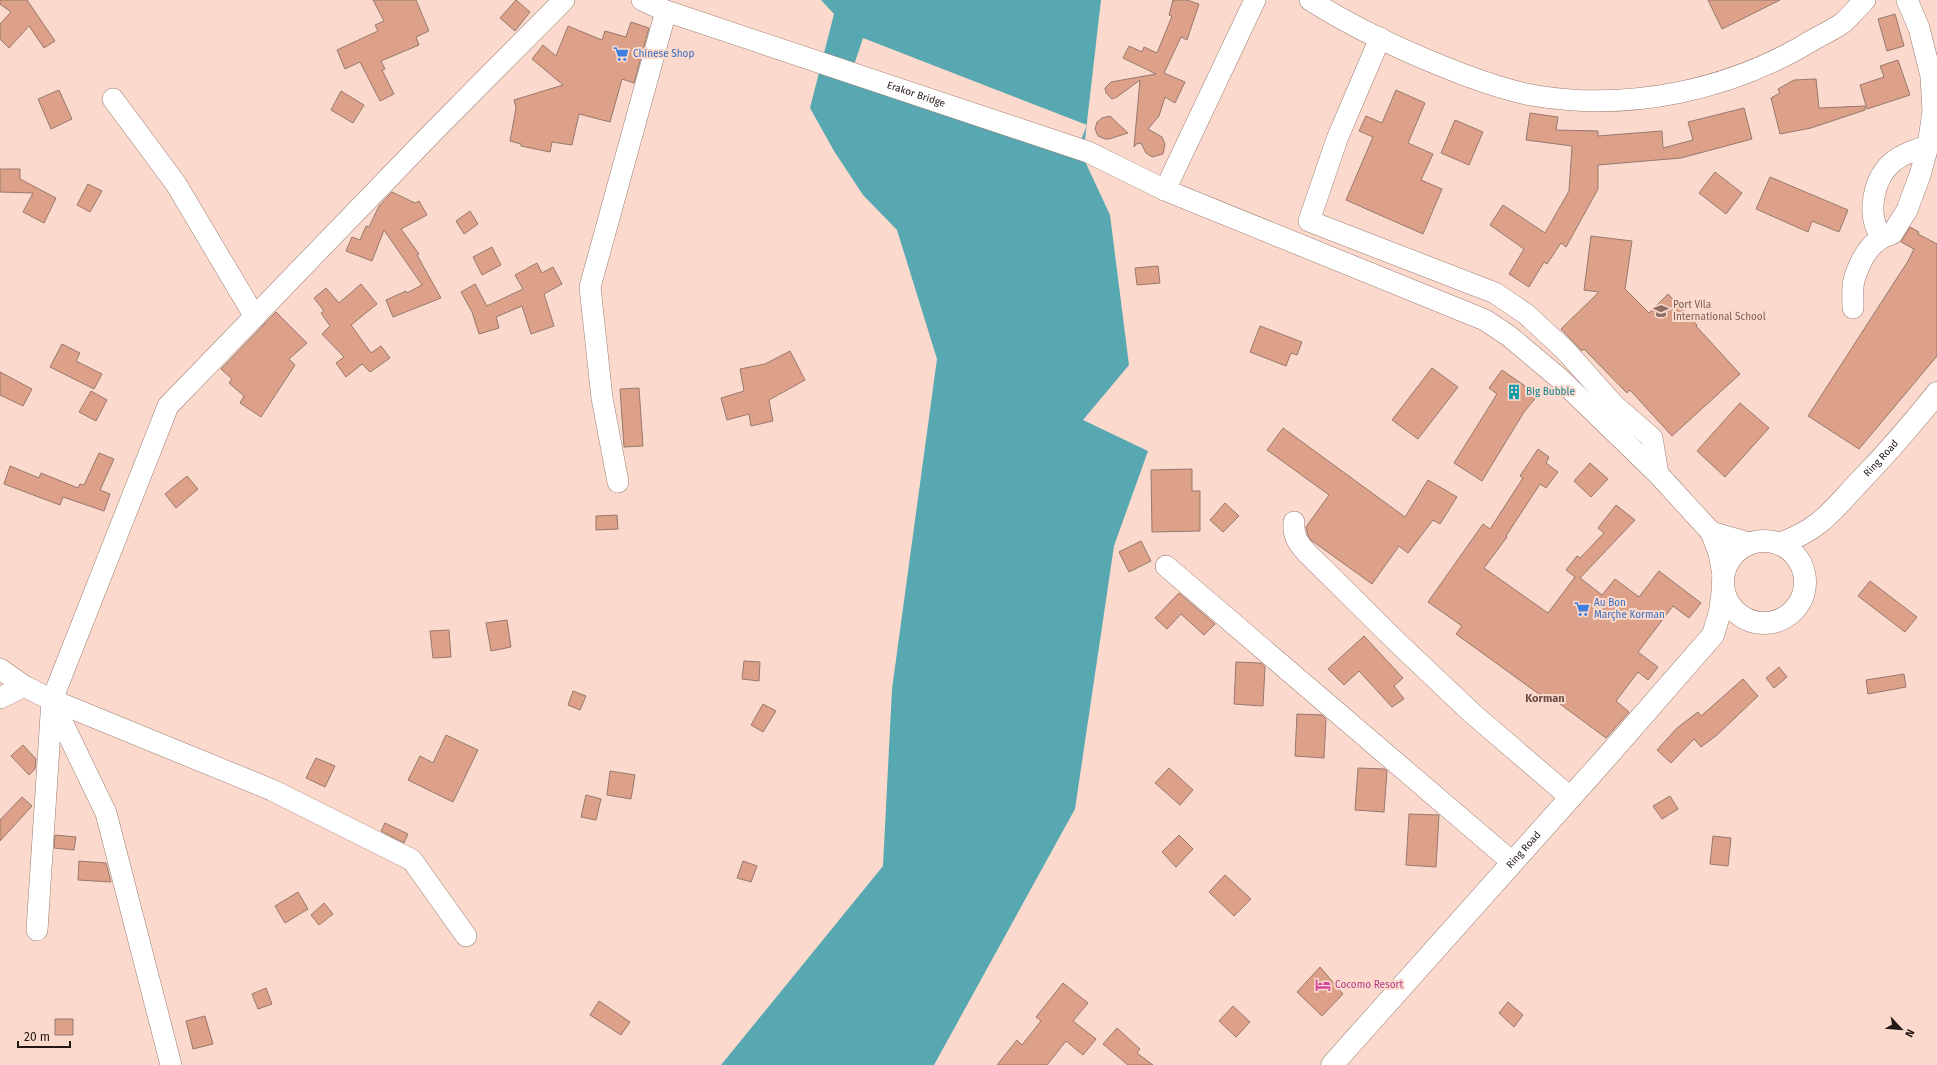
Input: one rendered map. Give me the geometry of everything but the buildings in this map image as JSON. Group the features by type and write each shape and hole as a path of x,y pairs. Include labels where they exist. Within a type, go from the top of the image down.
{"main road":[{"name":"Ring Road","path":"1779,544 1802,535 1822,522 1891,449 1937,393"},
{"name":"Ring Road","path":"1803,572 1822,522"},
{"path":"1764,541 1779,544 1790,550 1798,560 1803,572 1805,583 1803,594 1791,612 1782,618 1772,622 1756,622 1745,618 1734,611 1727,601 1723,582 1728,562 1737,550 1749,543 1764,541"},
{"name":"Ring Road","path":"1332,1065 1512,862 1571,798 1713,635 1720,612 1723,582"},
{"name":"Ring Road","path":"1713,635 1734,627 1756,622"}],"street":[{"path":"37,930 52,700 168,406 429,135 564,0"},
{"name":"Erakor Bridge","path":"642,0 666,11 744,38 1088,152 1165,190 1480,318 1509,336 1597,414 1658,474 1711,532"},
{"path":"1165,190 1255,0"},
{"path":"1310,0 1380,38 1437,65 1492,85 1535,96 1569,101 1622,100 1694,90 1757,69 1785,56 1843,22 1865,0"},
{"path":"1853,308 1854,281 1866,251 1881,236 1892,234 1907,210 1920,175 1928,146 1933,111 1931,76 1919,28 1907,0"},
{"path":"618,482 602,398 590,288 666,11"},
{"path":"1380,38 1337,140 1309,221 1496,293 1526,314 1552,338 1615,406 1652,438 1658,474"},
{"path":"113,99 176,184 255,317"},
{"path":"1881,236 1874,221 1872,212 1880,179 1887,168 1894,161 1913,150 1928,146"},
{"path":"1316,252 1328,229"},
{"path":"1393,283 1394,254"},
{"path":"1435,300 1444,272"},
{"path":"1480,318 1496,293"},
{"path":"1535,358 1552,338"},
{"path":"1294,522 1293,532 1295,538 1306,552 1398,643 1473,714 1571,798"},
{"path":"1711,532 1749,543"},
{"path":"1711,532 1719,553 1723,582"},
{"path":"1166,566 1512,862"},
{"path":"0,669 24,686 52,700 272,790 412,860 466,936"},
{"path":"0,698 24,686"},
{"path":"52,700 106,813 171,1065"}],"water":[{"path":"821,0 1101,0 1083,157 1110,215 1129,365 1083,420 1148,451 1114,546 1075,809 934,1065 721,1065 883,866 892,689 937,359 897,230 863,195 834,151 810,108 834,14"}],"pier":[{"path":"863,38 1087,125 1074,157 851,74"}],"place":[{"name":"Chinese Shop","path":"621,54"},
{"name":"Port Vila International School","path":"1661,311"},
{"name":"Big Bubble","path":"1514,392"},
{"name":"Au Bon Marçhe Korman","path":"1582,609"},
{"name":"Cocomo Resort","path":"1323,985"}],"district":[{"name":"Korman","path":"1545,698"}]}
